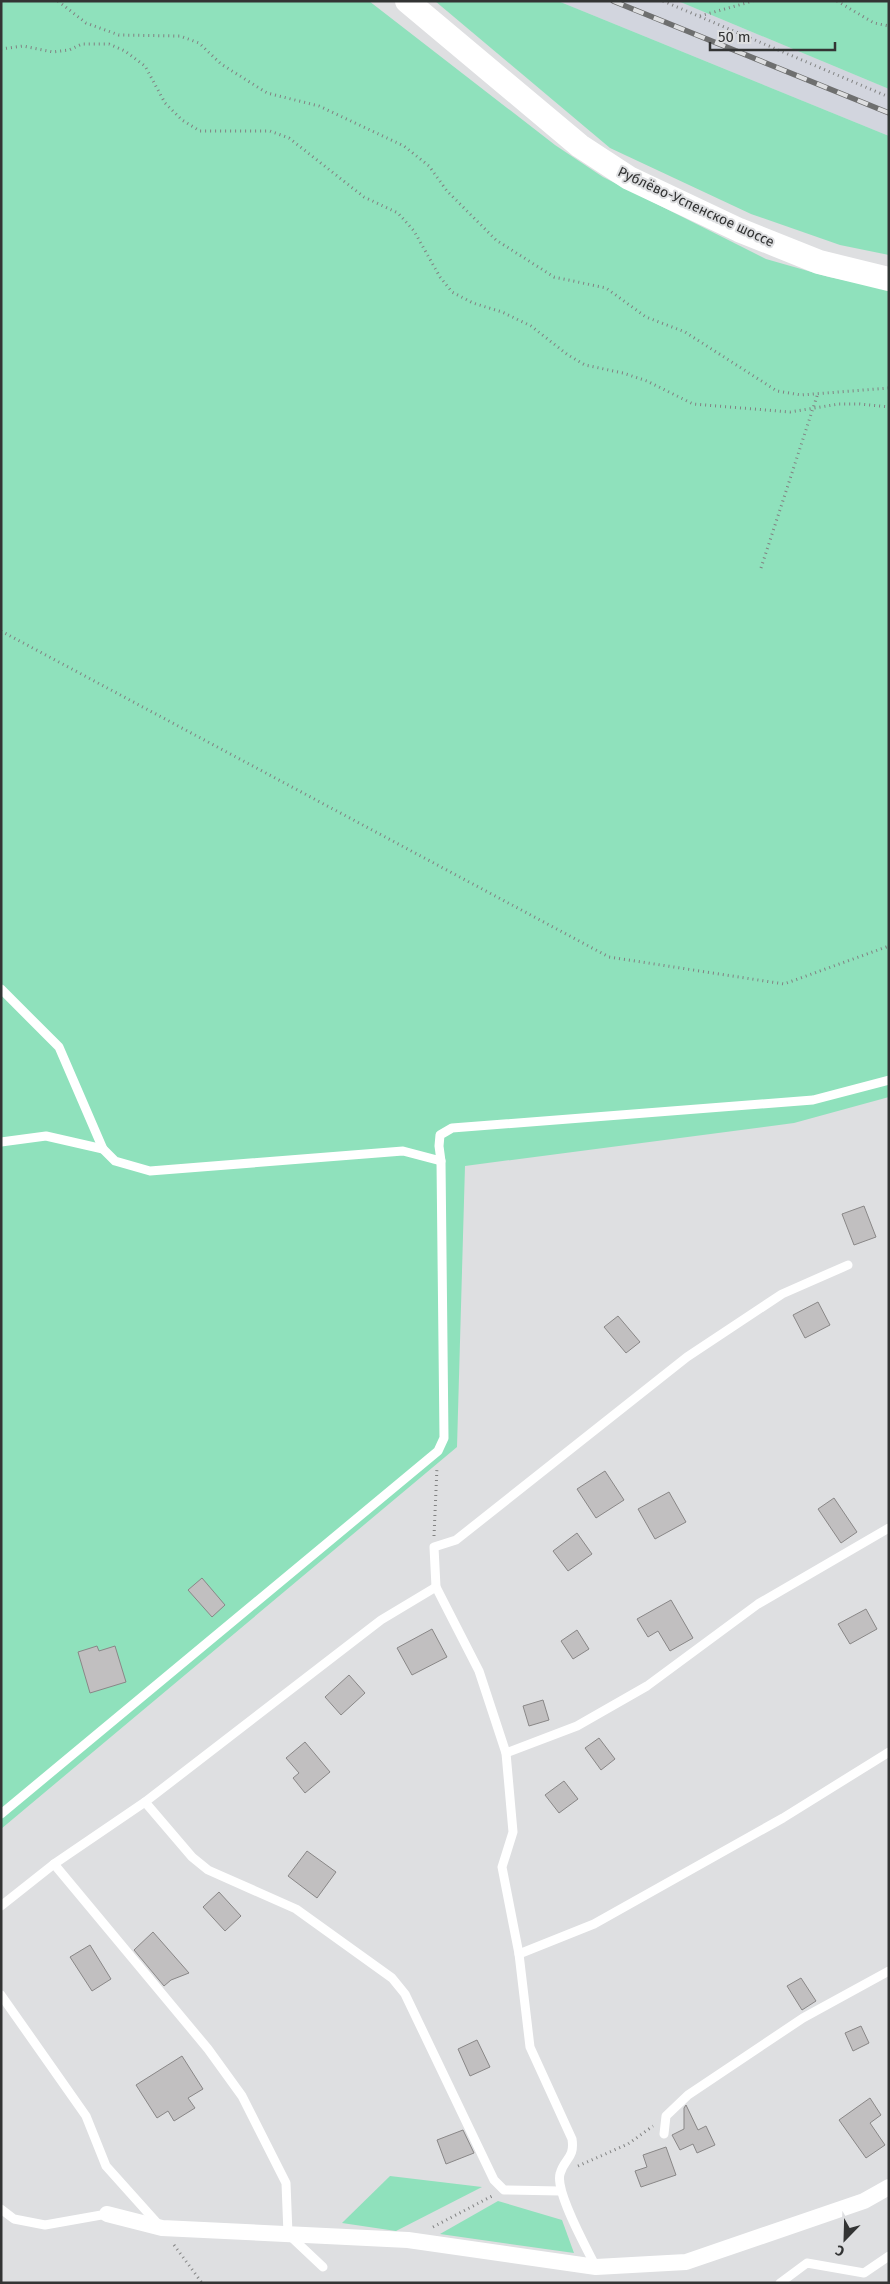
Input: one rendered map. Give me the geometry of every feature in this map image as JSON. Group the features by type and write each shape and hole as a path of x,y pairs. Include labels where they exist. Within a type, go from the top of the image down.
{"main road":[{"name":"Рублёво-Успенское шоссе","path":"407,1 580,146 629,178 739,230 819,262 889,278"}],"street":[{"path":"107,2214 162,2228 408,2240 596,2267 686,2262 864,2201 889,2187"}],"lane":[{"path":"1,989 59,1047 104,1150 115,1160 150,1171 403,1151 441,1161"},
{"path":"1,1814 438,1451 444,1438 440,1135 452,1128 813,1100 889,1080"},
{"path":"1,1142 46,1136 104,1150"},
{"path":"596,2267 560,2191 560,2175 574,2150 572,2139 530,2047 519,1954 502,1867 513,1832 506,1753 479,1671 436,1587 434,1547 456,1540 687,1357 782,1294 848,1265"},
{"path":"506,1753 577,1726 647,1686 758,1604 889,1528"},
{"path":"1,1906 54,1864 145,1802 382,1620 436,1587"},
{"path":"519,1954 594,1924 783,1818 889,1752"},
{"path":"145,1802 192,1857 208,1870 296,1909 392,1978 405,1994 494,2180 504,2190 560,2191"},
{"path":"54,1864 208,2049 242,2096 286,2182 288,2234 323,2267"},
{"path":"664,2134 666,2116 688,2095 804,2018 889,1971"},
{"path":"1,1995 86,2116 106,2166 162,2228"},
{"path":"1,2209 14,2219 28,2223 45,2224 107,2214"},
{"path":"780,2283 808,2263 864,2273 889,2256"}],"path":[{"path":"58,1 86,23 119,35 180,36 199,43 221,64 267,93 319,106 404,146 429,166 447,192 496,240 554,278 606,288 646,317 686,332 777,391 801,395 889,388"},
{"path":"663,1 889,96"},
{"path":"700,16 753,1"},
{"path":"838,1 874,23 889,26"},
{"path":"1,49 23,46 53,52 69,50 82,44 109,44 125,51 145,66 165,103 182,120 200,130 270,131 288,138 364,197 398,213 414,231 440,277 452,292 473,303 502,312 531,326 568,355 585,365 623,373 647,381 693,404 790,412 860,404 889,407"},
{"path":"761,568 818,393"},
{"path":"1,631 609,957 784,984 889,946"},
{"path":"434,1547 438,1451"},
{"path":"560,2175 628,2144 666,2116"},
{"path":"408,2240 504,2190"},
{"path":"162,2228 202,2283"}],"shaded area":[{"path":"558,1 678,1 889,89 889,136"}],"green space":[{"path":"1,1 369,1 555,145 603,177 766,259 829,277 889,289 889,1097 794,1123 465,1166 457,1447 1,1829"},
{"path":"435,1 558,1 889,136 889,255 840,245 751,214 610,148"},
{"path":"678,1 889,1 889,89 697,9"},
{"path":"390,2176 482,2187 396,2231 342,2223"},
{"path":"498,2201 562,2220 574,2253 440,2234"}],"building":[{"path":"864,1206 876,1237 854,1245 842,1214"},
{"path":"818,1302 830,1325 805,1338 793,1315"},
{"path":"618,1316 640,1342 626,1353 604,1327"},
{"path":"605,1471 624,1500 596,1518 577,1489"},
{"path":"669,1492 686,1522 655,1539 638,1509"},
{"path":"834,1498 857,1532 841,1543 818,1509"},
{"path":"577,1533 592,1554 568,1571 553,1551"},
{"path":"202,1578 225,1605 212,1617 188,1590"},
{"path":"671,1600 693,1638 670,1651 658,1631 648,1637 637,1619"},
{"path":"866,1609 877,1629 850,1644 838,1624"},
{"path":"432,1629 447,1657 412,1675 397,1648"},
{"path":"577,1630 589,1649 573,1659 561,1641"},
{"path":"97,1646 99,1651 115,1646 126,1682 90,1693 78,1652"},
{"path":"349,1675 365,1693 341,1715 325,1697"},
{"path":"543,1700 549,1720 529,1726 523,1706"},
{"path":"599,1738 615,1759 601,1770 585,1748"},
{"path":"305,1742 330,1772 305,1793 293,1778 299,1773 286,1758"},
{"path":"564,1781 578,1799 559,1813 545,1795"},
{"path":"307,1851 336,1872 317,1898 288,1876"},
{"path":"219,1892 241,1916 225,1931 203,1907"},
{"path":"153,1932 189,1973 171,1980 164,1986 134,1950"},
{"path":"90,1945 111,1979 92,1991 70,1957"},
{"path":"801,1978 816,2001 802,2010 787,1986"},
{"path":"861,2026 869,2043 853,2051 845,2033"},
{"path":"477,2040 490,2067 470,2076 458,2049"},
{"path":"182,2056 203,2089 188,2098 195,2108 174,2121 168,2111 157,2118 136,2085"},
{"path":"870,2098 881,2115 870,2123 885,2145 866,2158 839,2120"},
{"path":"686,2105 698,2130 706,2126 715,2145 697,2153 693,2144 680,2150 672,2135 684,2129 684,2108"},
{"path":"463,2130 474,2153 446,2164 437,2140"},
{"path":"666,2147 676,2175 641,2187 635,2171 647,2167 643,2155"}],"railway":[{"path":"613,1 889,113"}]}
